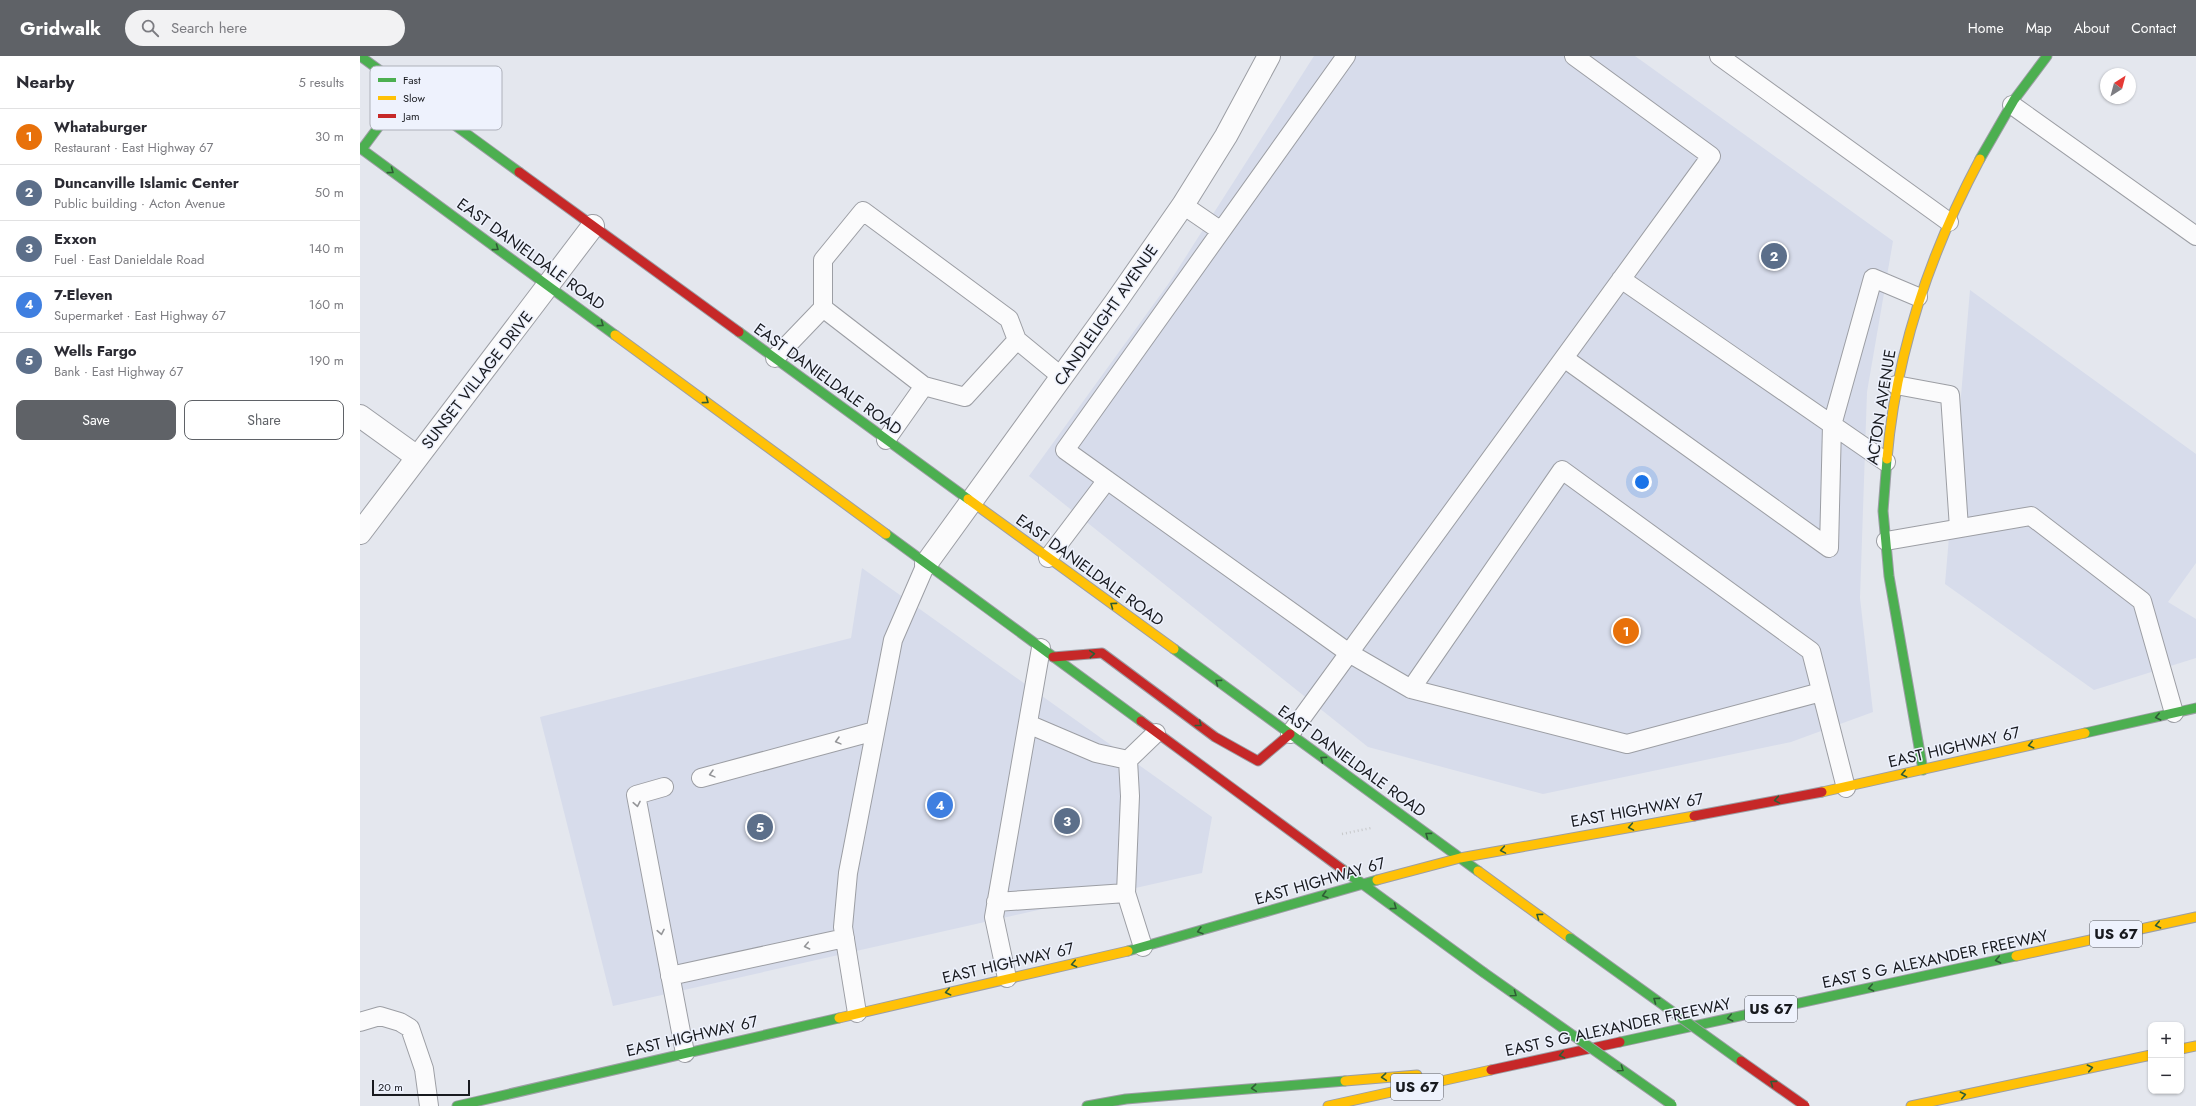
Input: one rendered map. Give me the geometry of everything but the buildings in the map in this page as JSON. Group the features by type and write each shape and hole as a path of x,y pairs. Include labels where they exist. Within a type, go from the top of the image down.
{"main road":[{"name":"EAST DANIELDALE ROAD","path":"360,56 374,66"},
{"name":"ACTON AVENUE","path":"1923,770 1889,578 1883,509 1886,462 1896,385 1918,297 1967,182 2012,105 2047,56"},
{"path":"361,148 375,130"},
{"name":"EAST DANIELDALE ROAD","path":"461,130 1570,938 1805,1106"},
{"name":"EAST DANIELDALE ROAD","path":"361,148 1482,972 1673,1106"},
{"path":"1047,652 1102,653 1215,737 1258,761 1290,734"},
{"name":"EAST HIGHWAY 67","path":"457,1106 1143,947 1362,884 1460,858 1846,788 2196,708"},
{"name":"EAST S G ALEXANDER FREEWAY","path":"1328,1106 2196,917"},
{"path":"2184,1048 2196,1046"},
{"path":"1911,1106 2148,1056"},
{"path":"1086,1106 1126,1099 1506,1067"}],"street":[{"name":"CANDLELIGHT AVENUE","path":"926,564 1062,377 1183,205 1226,136 1269,56"},
{"name":"SUNSET VILLAGE DRIVE","path":"360,533 593,226"},
{"path":"360,416 417,457"}],"lane":[{"path":"1346,56 1065,450 1349,653 1411,689 1627,744 1822,692"},
{"path":"1290,734 1711,156 1574,56"},
{"path":"1719,56 1949,222"},
{"path":"2012,105 2196,236"},
{"path":"1183,205 1221,232"},
{"path":"775,358 823,308 823,260 863,211 1009,319 1017,340 1062,377"},
{"path":"1564,358 1829,548 1832,425 1873,278 1918,297"},
{"path":"1620,279 1886,462"},
{"path":"823,308 924,386 965,397 1017,340"},
{"path":"1896,385 1950,395 1959,528"},
{"path":"886,440 924,386"},
{"path":"1411,689 1562,470 1811,651 1846,788"},
{"path":"1048,558 1107,480"},
{"path":"1886,541 2031,516 2142,601 2174,713"},
{"path":"857,1013 843,927 848,873 893,640 926,564"},
{"path":"1007,978 994,917 1028,724 1047,652"},
{"path":"1028,724 1096,753 1128,760"},
{"path":"700,778 876,731"},
{"path":"1143,947 1126,893 1130,796 1128,760 1156,733"},
{"path":"664,787 636,795 685,1053"},
{"path":"996,902 1126,893"},
{"path":"670,976 845,938"},
{"path":"360,1022 380,1016 400,1022 410,1028 424,1069 429,1106"}],"path":[{"path":"1342,834 1371,828"}],"shaded area":[{"path":"1314,56 1635,56 1893,241 1867,392 1860,598 1873,712 1791,742 1543,794 1368,747 1029,476 1169,283"},
{"path":"1970,290 2196,454 2196,563 2168,602 2196,619 2196,658 2094,690 1945,584"},
{"path":"862,568 1212,817 1202,873 613,1006 540,717 851,638"}],"traffic: fast":[{"path":"360,56 374,66"},
{"path":"1980,159 2014,100 2047,56"},
{"path":"362,149 376,130"},
{"path":"461,130 519,172"},
{"path":"360,148 615,335"},
{"path":"739,332 968,499"},
{"path":"1887,459 1883,511 1889,576 1923,770"},
{"path":"886,534 1141,721"},
{"path":"1174,649 1478,871"},
{"path":"2085,733 2196,708"},
{"path":"1342,869 1483,972"},
{"path":"1128,951 1377,880"},
{"path":"1570,938 1741,1061"},
{"path":"1620,1042 2016,956"},
{"path":"1483,972 1672,1105"},
{"path":"457,1106 839,1018"},
{"path":"1087,1106 1126,1099 1345,1081"}],"traffic: slow":[{"path":"1887,459 1898,380 1918,304 1946,230 1980,159"},
{"path":"615,335 886,534"},
{"path":"968,499 1174,649"},
{"path":"1822,792 2085,733"},
{"path":"1377,880 1460,858 1694,816"},
{"path":"1478,871 1570,938"},
{"path":"2016,956 2196,917"},
{"path":"839,1018 1128,951"},
{"path":"2184,1048 2196,1046"},
{"path":"1911,1106 2148,1056"},
{"path":"1328,1106 1491,1070"},
{"path":"1345,1081 1417,1075"}],"traffic: jam":[{"path":"519,172 739,332"},
{"path":"1053,657 1102,653 1215,737 1258,761 1290,734"},
{"path":"1141,721 1342,869"},
{"path":"1694,816 1822,792"},
{"path":"1491,1070 1620,1042"},
{"path":"1741,1061 1805,1106"}],"place":[{"name":"Duncanville Islamic Center","path":"1774,256"},
{"name":"Whataburger","path":"1626,631"},
{"name":"7-Eleven","path":"940,805"},
{"name":"Exxon","path":"1067,821"},
{"name":"Wells Fargo","path":"760,827"}]}
